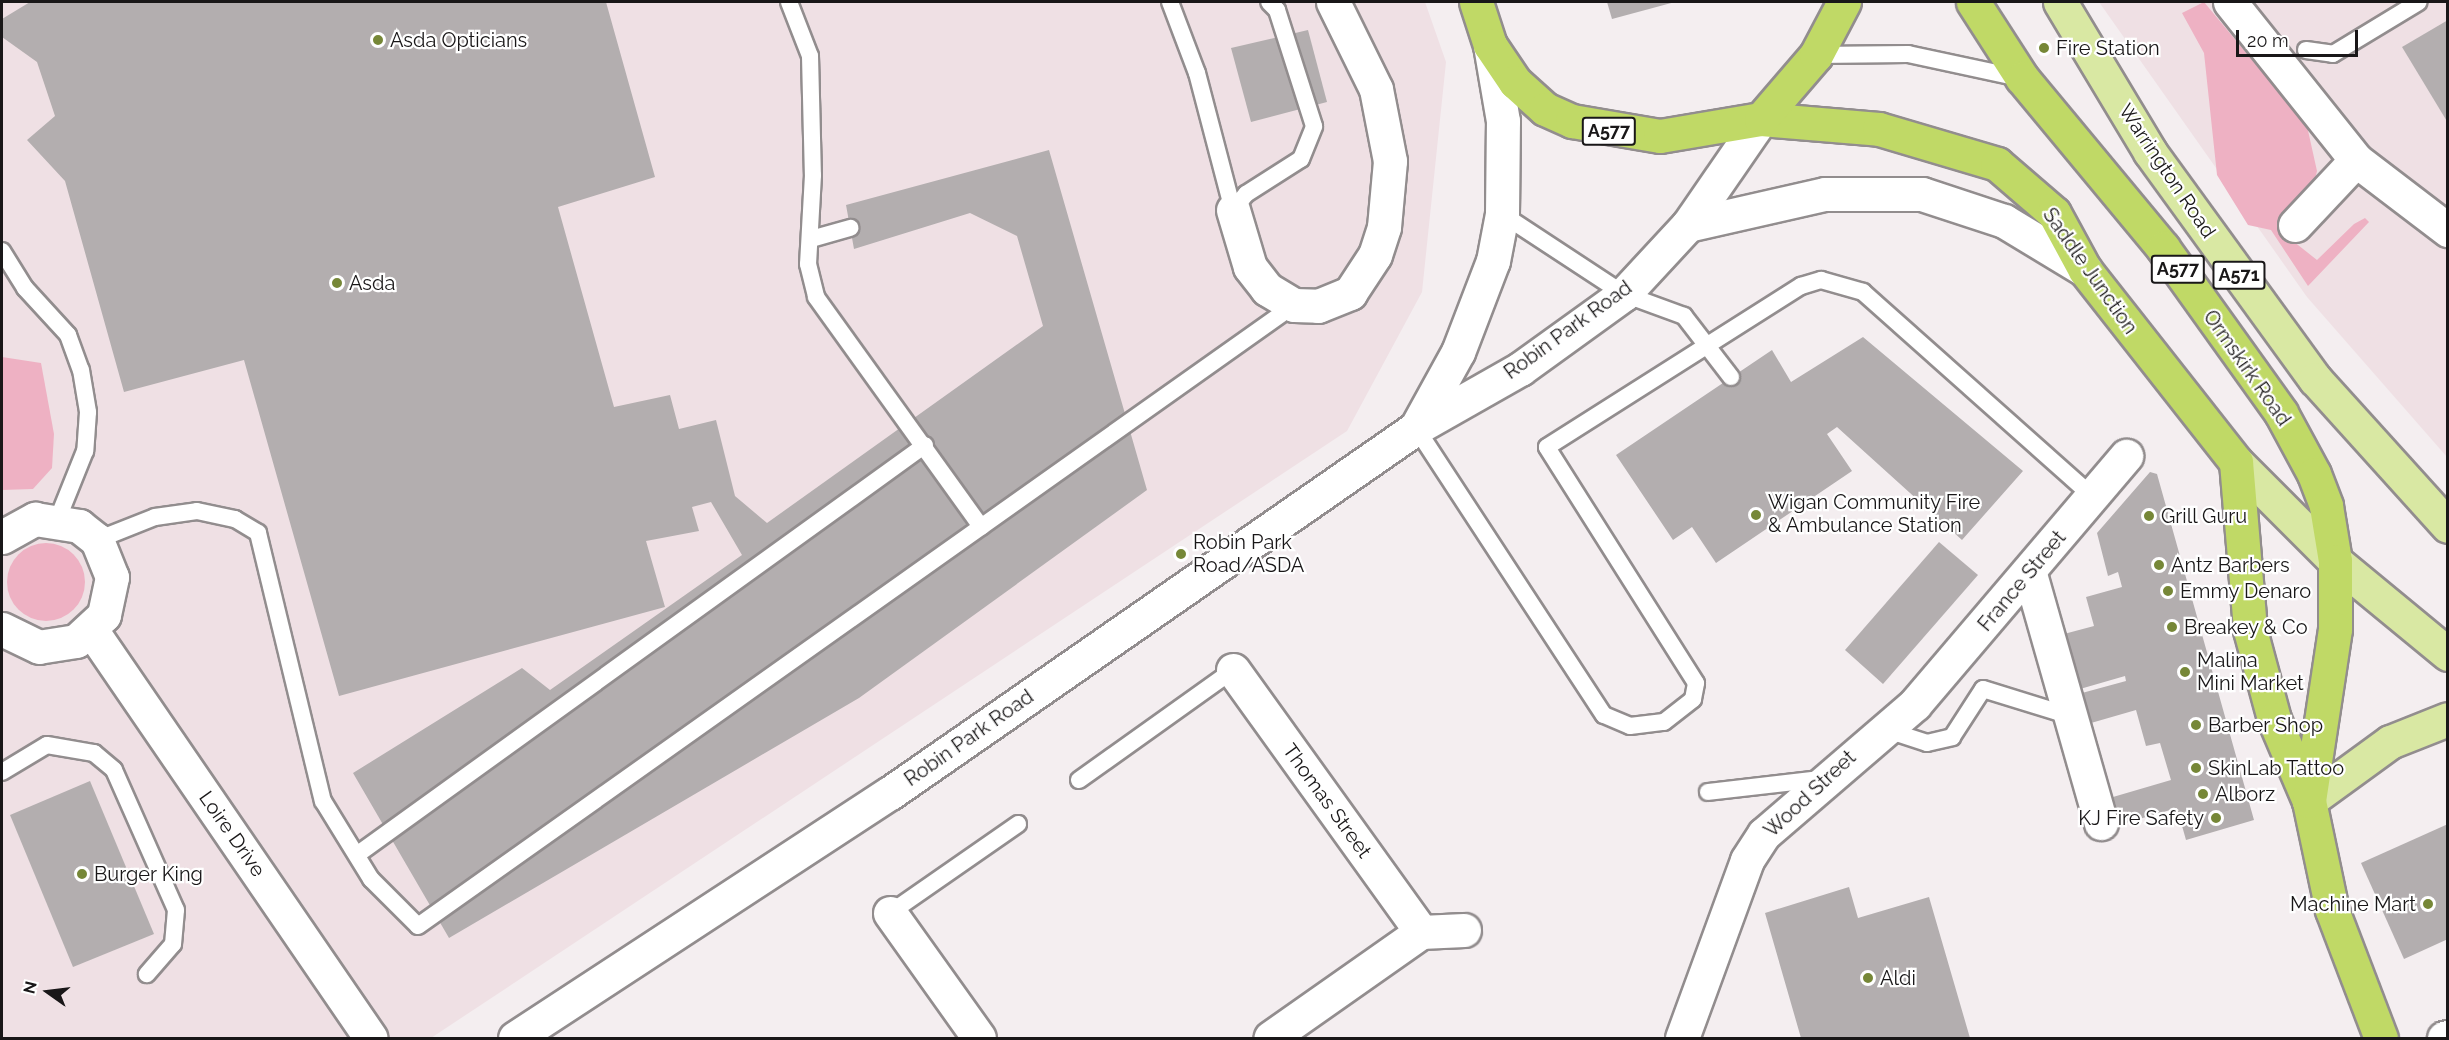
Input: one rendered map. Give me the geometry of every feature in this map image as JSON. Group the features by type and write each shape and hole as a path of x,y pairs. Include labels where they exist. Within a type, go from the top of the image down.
{"highway":[{"name":"Saddle Junction","path":"1476,2 1490,45 1515,82 1545,109 1605,131 1660,136 1761,119 1890,131 1997,164 2054,213 2085,270 2236,462"},
{"path":"1761,119 1816,54 1844,2"},
{"name":"Ormskirk Road","path":"1973,2 2022,78 2163,248 2281,413 2326,506 2335,561 2335,629 2309,801"},
{"name":"Ormskirk Road","path":"2236,462 2250,630 2274,719 2309,801 2332,910 2381,1038"}],"main road":[{"name":"Warrington Road","path":"2060,2 2150,152 2315,379 2448,525"},
{"path":"2236,462 2335,561 2448,654"},
{"path":"2309,801 2398,738 2448,719"}],"street":[{"path":"1233,210 1250,267 1267,289 1294,305 1318,306 1350,293 1375,255 1384,227 1390,161 1376,89 1333,2"},
{"path":"2230,2 2356,160 2448,230"},
{"name":"Robin Park Road","path":"1416,428 1483,294 1502,214 1503,121 1490,45"},
{"name":"Robin Park Road","path":"515,1038 890,793 1416,428 1520,369 1624,294 1688,225 1761,119"},
{"path":"2295,225 2356,160"},
{"name":"A577","path":"1688,225 1825,194 1922,194 1988,213 2085,270"},
{"name":"France Street","path":"1915,704 2030,574 2126,456"},
{"path":"2,537 35,519 58,518 97,540 112,577 104,615 92,631 58,647 39,648 2,629"},
{"path":"2030,574 2101,823"},
{"name":"Loire Drive","path":"92,631 371,1038"},
{"name":"Thomas Street","path":"1233,670 1421,932"},
{"name":"Wood Street","path":"1682,1038 1747,860 1764,834 1822,779 1915,704"},
{"path":"890,913 979,1038"},
{"path":"1270,1038 1421,932 1464,930"}],"lane":[{"path":"789,2 810,56 811,239 808,264 816,297 925,445 981,527"},
{"path":"1170,2 1197,73 1233,210"},
{"path":"1233,210 1246,194 1301,159 1314,126 1277,10 1269,2"},
{"path":"2306,50 2333,54 2419,2"},
{"path":"1816,54 1908,54 2022,78"},
{"path":"1502,214 1624,294 1684,316 1731,377"},
{"path":"811,239 850,228"},
{"path":"2,252 25,288 68,334 81,370 88,412 85,451 58,518"},
{"path":"1416,428 1604,715 1630,726 1664,722 1693,699 1696,683 1546,447 1801,286 1821,280 1844,283 1863,292 2092,496"},
{"path":"97,540 154,517 197,511 235,519 258,533 323,801 358,854 371,879 418,926 1294,305"},
{"path":"358,854 925,445"},
{"path":"1078,780 1233,670"},
{"path":"1883,729 1927,743 1952,737 1983,689 2070,716"},
{"path":"2,772 46,745 94,753 114,770 176,910 179,931 173,944 147,974"},
{"path":"1708,792 1822,779"},
{"path":"890,913 1018,824"}],"shaded area":[{"path":"2,2 1425,2 1446,62 1422,292 1347,431 431,1038 2,1038"},
{"path":"2099,2 2447,2 2447,457 2307,297"},
{"path":"2204,2 2307,126 2317,171 2311,195 2284,234 2317,260 2354,224 2365,218 2369,222 2308,286 2271,230 2248,225 2217,175 2204,53 2182,13"},
{"path":"2,357 41,363 54,434 52,468 33,489 2,490"},
{"path":"46,543 61,546 73,555 82,567 85,582 82,597 73,609 61,618 46,621 31,618 19,609 10,597 7,582 10,567 19,555 31,546"}],"building":[{"name":"Asda","path":"30,2 606,2 655,177 558,207 614,407 670,395 679,429 716,420 735,496 767,523 1043,326 1017,236 970,213 854,249 846,205 1049,150 1147,490 859,698 449,938 353,773 522,668 550,690 742,555 711,502 692,507 699,531 646,541 665,607 339,696 244,360 124,392 65,181 27,140 55,116 37,62 2,37 2,19"},
{"path":"1607,2 1675,2 1612,19"},
{"path":"2448,20 2448,123 2402,47"},
{"path":"1308,30 1327,102 1251,122 1231,48"},
{"path":"1863,337 2023,471 1962,540 1837,427 1827,434 1852,471 1716,563 1692,527 1673,540 1616,455 1772,350 1791,382"},
{"path":"2150,472 2157,474 2254,820 2186,840 2177,808 2122,824 2113,797 2171,780 2160,743 2146,746 2136,710 2091,723 2082,693 2126,681 2125,676 2080,689 2064,634 2094,626 2086,597 2122,587 2118,572 2108,576 2097,533"},
{"path":"1939,542 1978,575 1883,684 1845,650"},
{"name":"Burger King","path":"90,781 154,934 73,967 10,815"},
{"path":"2448,824 2448,939 2404,959 2361,863"},
{"name":"Aldi","path":"1849,887 1858,918 1929,897 1970,1038 1801,1038 1765,913"}],"place":[{"name":"Asda Opticians","path":"378,40"},
{"name":"Fire Station","path":"2044,48"},
{"name":"Asda","path":"337,283"},
{"name":"Wigan Community Fire & Ambulance Station","path":"1756,515"},
{"name":"Grill Guru","path":"2149,516"},
{"name":"Robin Park Road/ASDA","path":"1181,554"},
{"name":"Antz Barbers","path":"2159,565"},
{"name":"Emmy Denaro","path":"2168,591"},
{"name":"Breakey & Co","path":"2172,627"},
{"name":"Malina Mini Market","path":"2185,672"},
{"name":"Barber Shop","path":"2196,725"},
{"name":"SkinLab Tattoo","path":"2196,768"},
{"name":"Alborz","path":"2203,794"},
{"name":"KJ Fire Safety","path":"2216,818"},
{"name":"Burger King","path":"82,874"},
{"name":"Machine Mart","path":"2428,904"},
{"name":"Aldi","path":"1868,978"}]}
